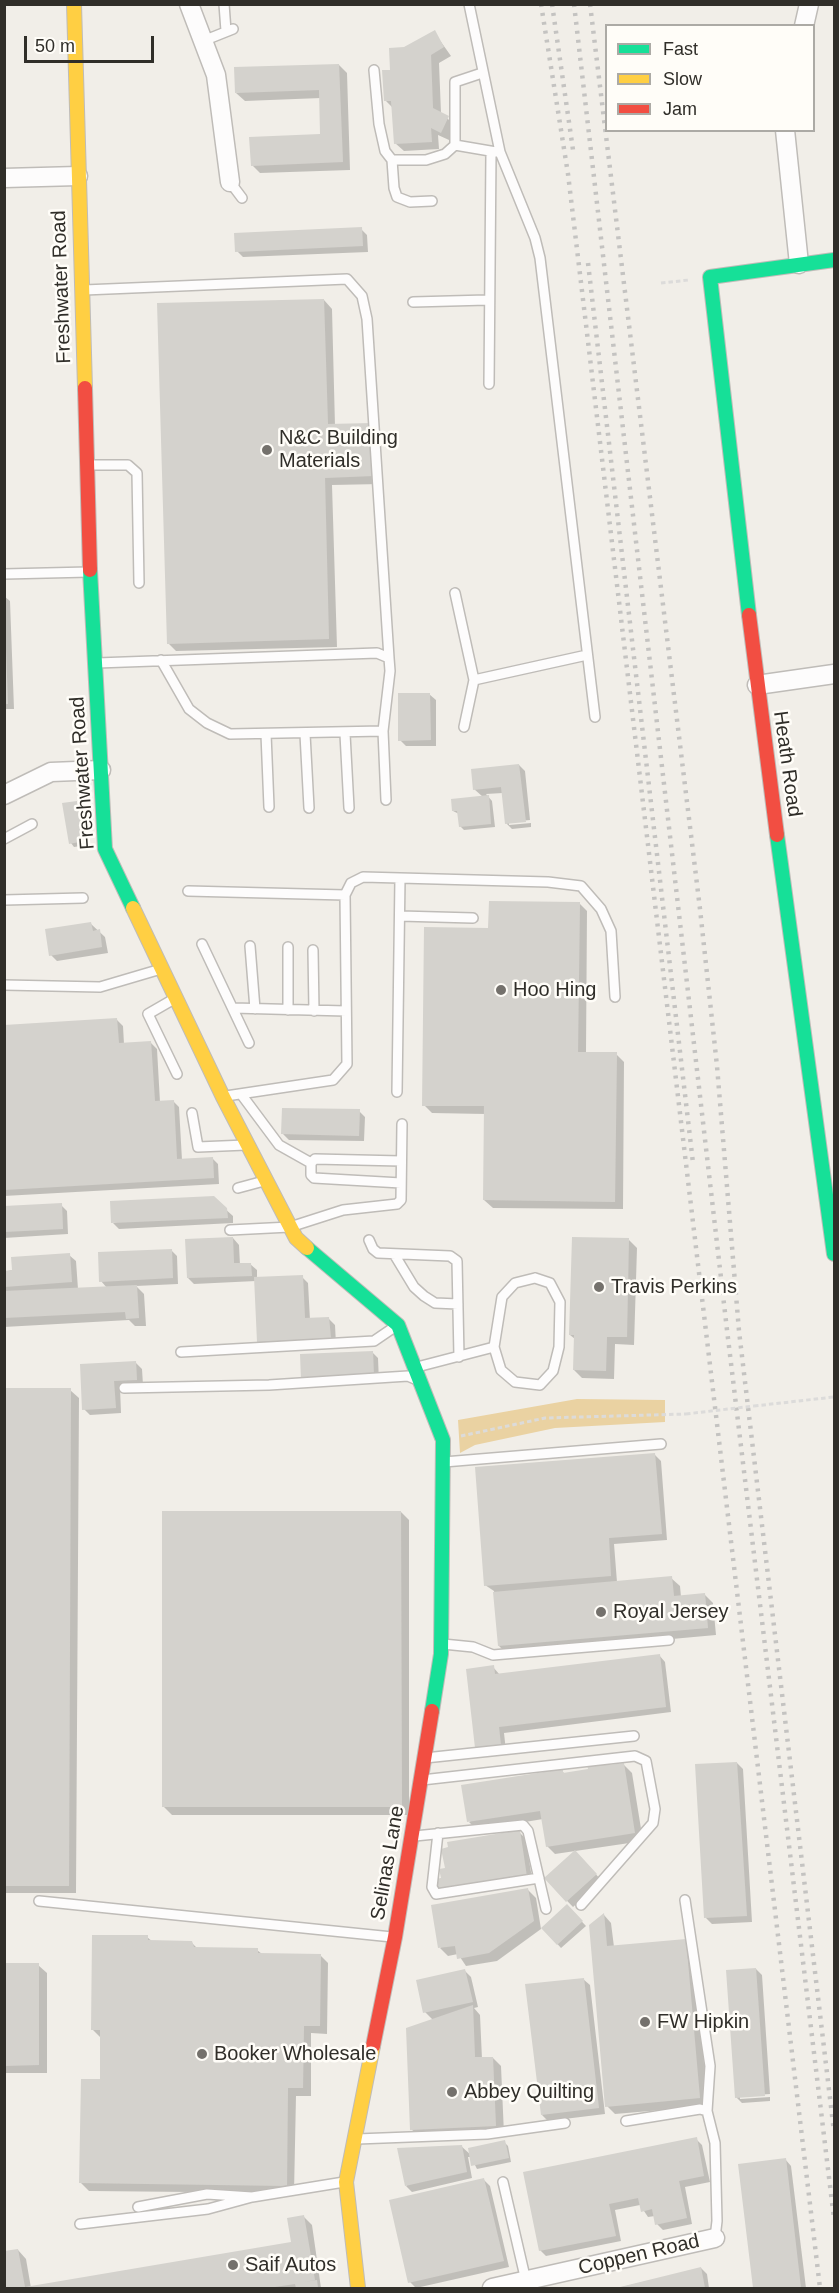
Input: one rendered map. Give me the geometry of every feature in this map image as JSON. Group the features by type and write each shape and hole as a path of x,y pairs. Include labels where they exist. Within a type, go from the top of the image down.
{"street":[{"name":"Freshwater Road","path":"74,4 90,572 105,849 223,1097 296,1238 398,1325 443,1440"},
{"path":"189,4 216,75 230,182"},
{"path":"804,24 809,4"},
{"path":"784,132 799,264"},
{"path":"4,178 78,176"},
{"path":"710,278 834,260"},
{"name":"Heath Road","path":"710,278 757,685 832,1210 834,1254"},
{"path":"757,685 834,674"},
{"path":"4,795 51,772 101,770"},
{"name":"Selinas Lane","path":"358,2289 346,2182 395,1937 426,1758 440,1644 443,1440"},
{"name":"Coppen Road","path":"492,2289 715,2238"}],"lane":[{"path":"203,41 229,30 224,4"},
{"path":"469,4 495,152 487,300 489,384"},
{"path":"374,70 379,124 385,151 392,160 397,197 410,202 432,201"},
{"path":"392,160 426,160 445,154 455,145 455,82 482,73"},
{"path":"455,145 495,152"},
{"path":"495,152 535,238 542,268 595,717"},
{"path":"230,182 242,198"},
{"path":"81,290 347,279 362,296 367,319 389,658 383,731 386,800"},
{"path":"413,302 487,300"},
{"path":"87,465 128,465 137,473 139,583"},
{"path":"4,574 90,572"},
{"path":"455,593 474,680 464,727"},
{"path":"95,663 378,653 389,658"},
{"path":"474,680 587,656"},
{"path":"161,660 189,709 207,723 230,734 345,734 383,731"},
{"path":"266,734 269,807"},
{"path":"305,734 309,808"},
{"path":"345,734 349,808"},
{"path":"4,839 32,824"},
{"path":"223,1097 333,1080 346,1064 345,895 351,883 363,877 548,882 581,886 601,909 611,931 615,997"},
{"path":"397,1092 400,878"},
{"path":"188,891 345,895"},
{"path":"4,900 83,898"},
{"path":"400,916 473,918"},
{"path":"202,944 249,1043"},
{"path":"250,946 255,1009"},
{"path":"288,947 288,1010"},
{"path":"313,950 314,1011"},
{"path":"4,985 100,987 163,969"},
{"path":"176,998 148,1014 177,1074"},
{"path":"233,1008 346,1011"},
{"path":"241,1094 279,1145 311,1162"},
{"path":"192,1113 198,1147 248,1145"},
{"path":"230,1230 290,1227 343,1210 397,1204 401,1200 402,1124"},
{"path":"311,1162 315,1159 401,1161"},
{"path":"311,1162 311,1175 314,1178 401,1183"},
{"path":"238,1188 266,1180"},
{"path":"369,1240 373,1249 378,1253 454,1258 457,1261 459,1357"},
{"path":"394,1254 414,1287 424,1296 435,1303 458,1304"},
{"path":"535,1278 550,1283 560,1302 559,1347 553,1371 540,1386 515,1382 501,1370 494,1347 502,1297 515,1283 535,1278"},
{"path":"181,1352 374,1341 398,1325"},
{"path":"124,1388 269,1385 408,1377 459,1357 494,1347"},
{"path":"444,1462 661,1444"},
{"path":"440,1644 473,1647 493,1655 669,1640"},
{"path":"426,1758 634,1736"},
{"path":"422,1779 636,1756 646,1761 656,1809 653,1823 581,1905"},
{"path":"412,1836 523,1826 528,1831 546,1909"},
{"path":"438,1833 432,1887 436,1894 539,1878"},
{"path":"685,1900 710,2066 707,2111 715,2143 717,2221 715,2238"},
{"path":"39,1901 395,1937"},
{"path":"626,2121 707,2111"},
{"path":"354,2139 487,2134 566,2123"},
{"path":"80,2224 208,2209 252,2197 346,2182"},
{"path":"503,2182 526,2281"},
{"path":"138,2207 207,2194 252,2197"}],"path":[{"path":"661,283 710,278"},
{"path":"443,1440 545,1418 665,1416 834,1397"}],"shaded area":[{"path":"577,1399 665,1400 665,1422 555,1428 475,1445 460,1453 458,1420"}],"building":[{"path":"435,30 444,47 431,55 433,108 449,116 441,133 431,128 432,142 394,144 391,101 384,101 382,70 390,70 389,48 404,47"},
{"path":"339,64 343,162 251,166 249,137 320,134 319,90 235,93 234,67"},
{"path":"362,227 363,246 235,252 234,233"},
{"name":"N&C Building Materials","path":"324,299 328,424 372,423 373,476 325,478 329,639 167,644 157,303"},
{"path":"4,650 6,650 8,704 4,704"},
{"path":"398,693 430,693 431,740 398,741"},
{"path":"519,764 526,822 505,824 501,787 473,790 471,769"},
{"path":"489,795 491,824 459,827 457,811 452,811 451,799"},
{"path":"77,801 84,841 69,844 62,803"},
{"name":"Hoo Hing","path":"489,901 580,902 578,1052 617,1052 615,1202 483,1200 484,1106 422,1106 424,927 488,928"},
{"path":"91,922 93,931 100,929 102,947 49,956 45,929"},
{"path":"117,1018 119,1043 151,1041 155,1101 174,1100 177,1159 213,1157 214,1178 4,1190 4,1025"},
{"path":"282,1108 360,1109 359,1136 281,1134"},
{"path":"214,1196 227,1208 228,1218 111,1223 110,1201"},
{"path":"62,1203 63,1229 4,1232 4,1206"},
{"path":"233,1237 234,1263 251,1263 252,1276 187,1278 185,1239"},
{"name":"Travis Perkins","path":"572,1237 629,1238 627,1337 607,1337 606,1371 573,1370 574,1335 569,1335"},
{"path":"172,1249 173,1278 99,1282 98,1252"},
{"path":"70,1253 72,1282 4,1287 4,1271 12,1270 11,1257"},
{"path":"303,1275 305,1318 329,1317 331,1338 257,1342 254,1277"},
{"path":"137,1285 139,1318 126,1319 125,1312 4,1318 4,1291"},
{"path":"373,1351 374,1376 301,1380 300,1354"},
{"path":"136,1361 137,1380 114,1381 116,1408 82,1410 80,1364"},
{"path":"4,1388 71,1388 69,1886 4,1886"},
{"path":"655,1453 662,1534 609,1538 611,1576 484,1586 475,1467"},
{"path":"162,1511 401,1511 402,1807 162,1807"},
{"name":"Royal Jersey","path":"672,1576 674,1596 705,1593 708,1628 498,1646 493,1592"},
{"path":"660,1654 666,1707 499,1727 501,1745 475,1748 466,1669 494,1665 495,1674"},
{"path":"608,1761 609,1765 624,1763 635,1833 546,1847 540,1811 467,1822 461,1785 563,1769 563,1773 588,1769 587,1765"},
{"path":"737,1762 747,1916 704,1918 695,1764"},
{"path":"520,1830 527,1877 438,1891 436,1879 441,1878 439,1869 445,1868 441,1849 448,1847 447,1842"},
{"path":"575,1850 597,1874 566,1902 544,1878"},
{"path":"528,1888 534,1921 489,1953 457,1959 455,1946 438,1948 431,1905"},
{"path":"567,1904 583,1921 557,1945 541,1928"},
{"name":"FW Hipkin","path":"604,1913 607,1946 686,1939 700,2098 605,2107 589,1925"},
{"name":"Booker Wholesale","path":"92,1935 148,1935 148,1940 192,1941 194,1947 258,1948 258,1953 321,1954 320,2026 304,2026 303,2088 288,2088 287,2186 79,2183 81,2079 100,2079 100,2030 91,2030"},
{"path":"4,1963 39,1963 39,2065 4,2066"},
{"path":"756,1968 765,2096 735,2098 726,1970"},
{"path":"465,1969 473,2002 423,2013 416,1980"},
{"path":"584,1978 599,2108 541,2115 525,1984"},
{"name":"Abbey Quilting","path":"473,2005 475,2057 493,2057 496,2126 410,2130 406,2028"},
{"path":"697,2137 704,2176 679,2181 687,2218 655,2225 652,2209 641,2212 638,2198 609,2204 616,2236 539,2251 523,2172"},
{"path":"505,2140 509,2158 471,2166 468,2148"},
{"path":"462,2145 467,2172 405,2186 397,2148"},
{"path":"786,2158 801,2288 753,2288 738,2164"},
{"path":"484,2178 504,2261 408,2283 389,2200"},
{"name":"Saif Autos","path":"304,2215 315,2280 304,2282 317,2280 318,2288 296,2288 295,2284 268,2288 4,2288 4,2251 18,2249 25,2287 291,2242 287,2218"},
{"path":"701,2267 705,2288 616,2288"}],"railway":[{"path":"541,4 568,174 820,2288"},
{"path":"552,4 573,150"},
{"path":"574,4 727,1330 834,2219"},
{"path":"590,4 605,127"},
{"path":"606,132 700,909 717,1066 739,1331 834,2132"},
{"path":"588,263 693,1163"}],"traffic: fast":[{"path":"749,615 710,277 834,260"},
{"path":"90,570 105,849 133,908"},
{"path":"777,835 834,1254"},
{"path":"307,1248 398,1325 443,1440 441,1654 432,1711"}],"traffic: slow":[{"path":"74,4 85,388"},
{"path":"133,908 223,1097 296,1238 307,1248"},
{"path":"358,2288 346,2182 373,2046"}],"traffic: jam":[{"path":"85,388 90,570"},
{"path":"749,615 777,835"},
{"path":"373,2046 395,1937 432,1711"}],"place":[{"name":"N&C Building Materials","path":"267,450"},
{"name":"Hoo Hing","path":"501,990"},
{"name":"Travis Perkins","path":"599,1287"},
{"name":"Royal Jersey","path":"601,1612"},
{"name":"FW Hipkin","path":"645,2022"},
{"name":"Booker Wholesale","path":"202,2054"},
{"name":"Abbey Quilting","path":"452,2092"},
{"name":"Saif Autos","path":"233,2265"}]}
